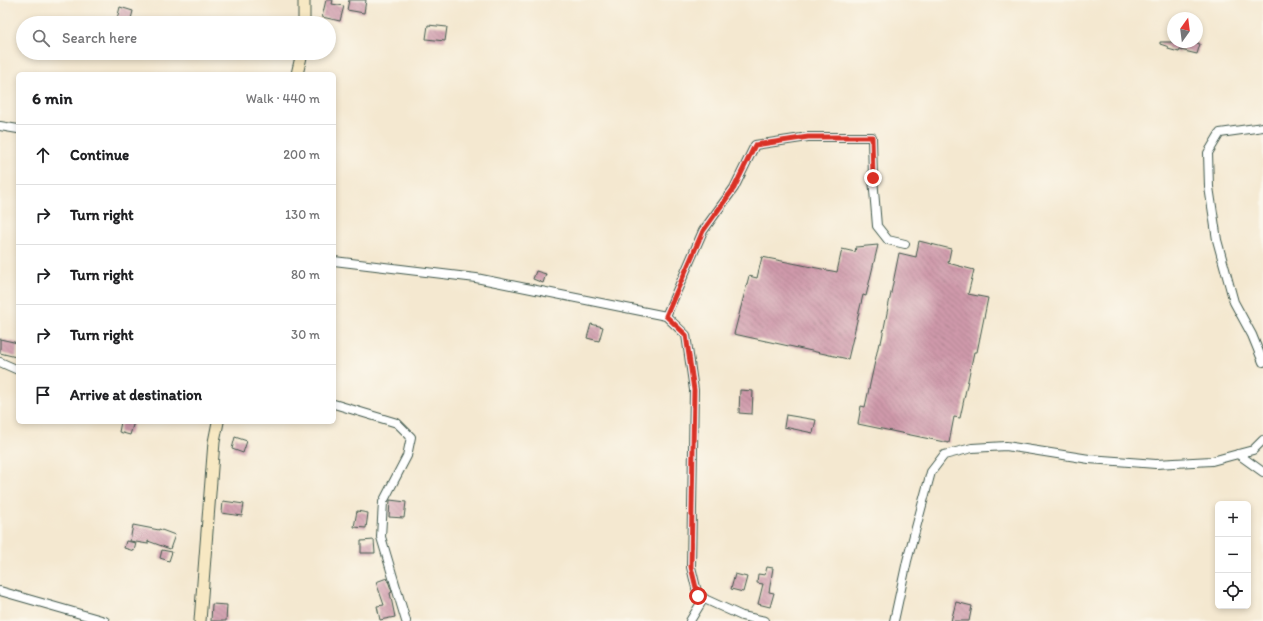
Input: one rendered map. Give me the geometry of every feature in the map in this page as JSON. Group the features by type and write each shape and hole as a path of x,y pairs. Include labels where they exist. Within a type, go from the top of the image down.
{"street":[{"path":"304,0 304,16"},
{"path":"297,72 300,60"},
{"path":"0,126 16,130"},
{"path":"1263,127 1220,133 1208,153 1209,187 1216,240 1234,302 1252,335 1263,362"},
{"path":"666,316 703,231 734,188 755,145 808,137 872,137 876,226 888,240 905,244"},
{"path":"336,261 476,278 666,316 686,335 694,390 691,567 698,596 742,616 764,621"},
{"path":"0,362 16,369"},
{"path":"336,405 397,423 410,436 407,456 383,502 381,537 406,621"},
{"path":"200,621 214,442 218,424"},
{"path":"894,621 907,561 931,472 944,455 972,448 1006,446 1089,459 1156,464 1212,461 1254,450 1263,440"},
{"path":"1238,454 1263,472"},
{"path":"0,591 105,621"},
{"path":"690,621 704,598"}],"building":[{"path":"326,0 333,0 332,4 344,6 340,21 336,20 336,16 322,16"},
{"path":"349,0 366,0 364,13 347,10"},
{"path":"120,7 133,11 132,16 118,16"},
{"path":"428,25 447,27 445,41 426,39"},
{"path":"1160,42 1167,42 1167,46 1160,44"},
{"path":"1168,48 1199,48 1197,54"},
{"path":"919,241 951,249 948,263 974,270 968,294 988,298 977,352 974,352 960,418 954,417 949,443 858,424 861,406 865,407 879,343 881,343 899,253 916,257"},
{"path":"878,245 866,296 863,295 848,359 734,334 749,276 757,278 762,257 837,272 842,249 855,252 856,247"},
{"path":"536,271 546,274 543,283 533,279"},
{"path":"591,324 603,327 599,341 587,338"},
{"path":"0,339 16,343 16,357 0,353"},
{"path":"740,390 753,391 752,414 739,413"},
{"path":"786,415 816,420 813,433 784,427"},
{"path":"121,424 133,424 130,435 119,432"},
{"path":"235,437 247,441 243,453 232,449"},
{"path":"390,500 406,502 404,518 389,517"},
{"path":"223,501 244,504 242,516 222,513"},
{"path":"357,511 368,513 366,528 354,527"},
{"path":"133,525 159,529 175,535 170,549 148,541 148,544 130,541"},
{"path":"374,540 375,553 361,553 361,541"},
{"path":"126,541 136,543 134,551 124,548"},
{"path":"162,550 172,552 169,561 160,558"},
{"path":"767,567 773,568 769,592 774,593 770,607 758,604 763,584 757,583 758,574 765,575"},
{"path":"735,574 747,577 743,592 731,589"},
{"path":"387,578 392,592 390,593 395,617 380,620 377,606 384,605 376,582"},
{"path":"956,602 972,606 969,621 951,621"},
{"path":"212,604 227,605 226,621 211,621"}],"route":[{"path":"698,596 691,567 694,390 686,335 666,316 703,231 734,188 755,145 808,137 872,137 873,178"}]}
